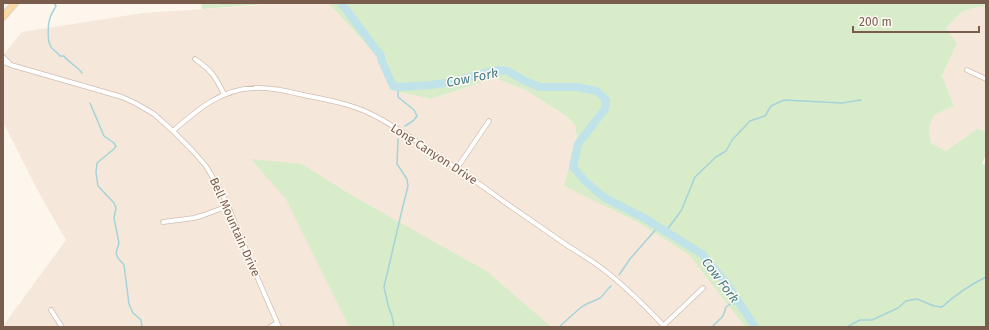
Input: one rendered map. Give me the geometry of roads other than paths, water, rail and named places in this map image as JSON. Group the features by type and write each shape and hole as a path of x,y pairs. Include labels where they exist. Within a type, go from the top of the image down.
{"main road":[{"path":"3,17 15,3"}],"street":[{"path":"3,58 10,65"},
{"path":"195,59 212,72 224,94"},
{"name":"Bell Mountain Drive","path":"3,62 122,97 149,111 173,131 206,166 219,188 278,325"},
{"path":"967,70 986,79"},
{"name":"Long Canyon Drive","path":"173,131 211,101 224,94 254,88 267,88 295,93 350,106 368,113 457,168 607,272 634,295 664,326"},
{"path":"457,168 489,120"},
{"path":"163,222 194,218 228,206"},
{"path":"664,326 703,288"},
{"path":"51,310 62,327"},
{"path":"270,327 278,325"}],"waterway":[{"path":"54,3 56,6 50,16 49,24 48,37 50,45 60,56 64,56 82,73"},
{"name":"Cow Fork","path":"341,3 381,56 393,86 431,85 451,82 495,70 508,71 525,81 540,87 576,87 597,91 606,100 605,109 578,144 573,167 586,182 605,198 644,218 702,254 727,284 755,327"},
{"path":"398,87 398,97 414,110 417,116 413,121 405,126"},
{"path":"666,231 681,211 695,177 716,157 726,151 732,140 750,121 765,116 771,106 784,100 842,103 861,100"},
{"path":"90,103 104,136 116,146 97,163 96,173 98,186 114,203 116,208 114,218 119,243 116,253 124,265 129,304 133,313 141,320 142,327"},
{"path":"394,327 384,287 408,186 407,179 397,164 398,139"},
{"path":"619,275 630,259 658,227"},
{"path":"847,327 860,320 872,320 898,308 906,301 917,299 934,306 942,307 963,290 986,277"},
{"path":"559,327 587,303 600,298 611,286"},
{"path":"712,327 723,316 726,307 730,304 738,302"}]}
